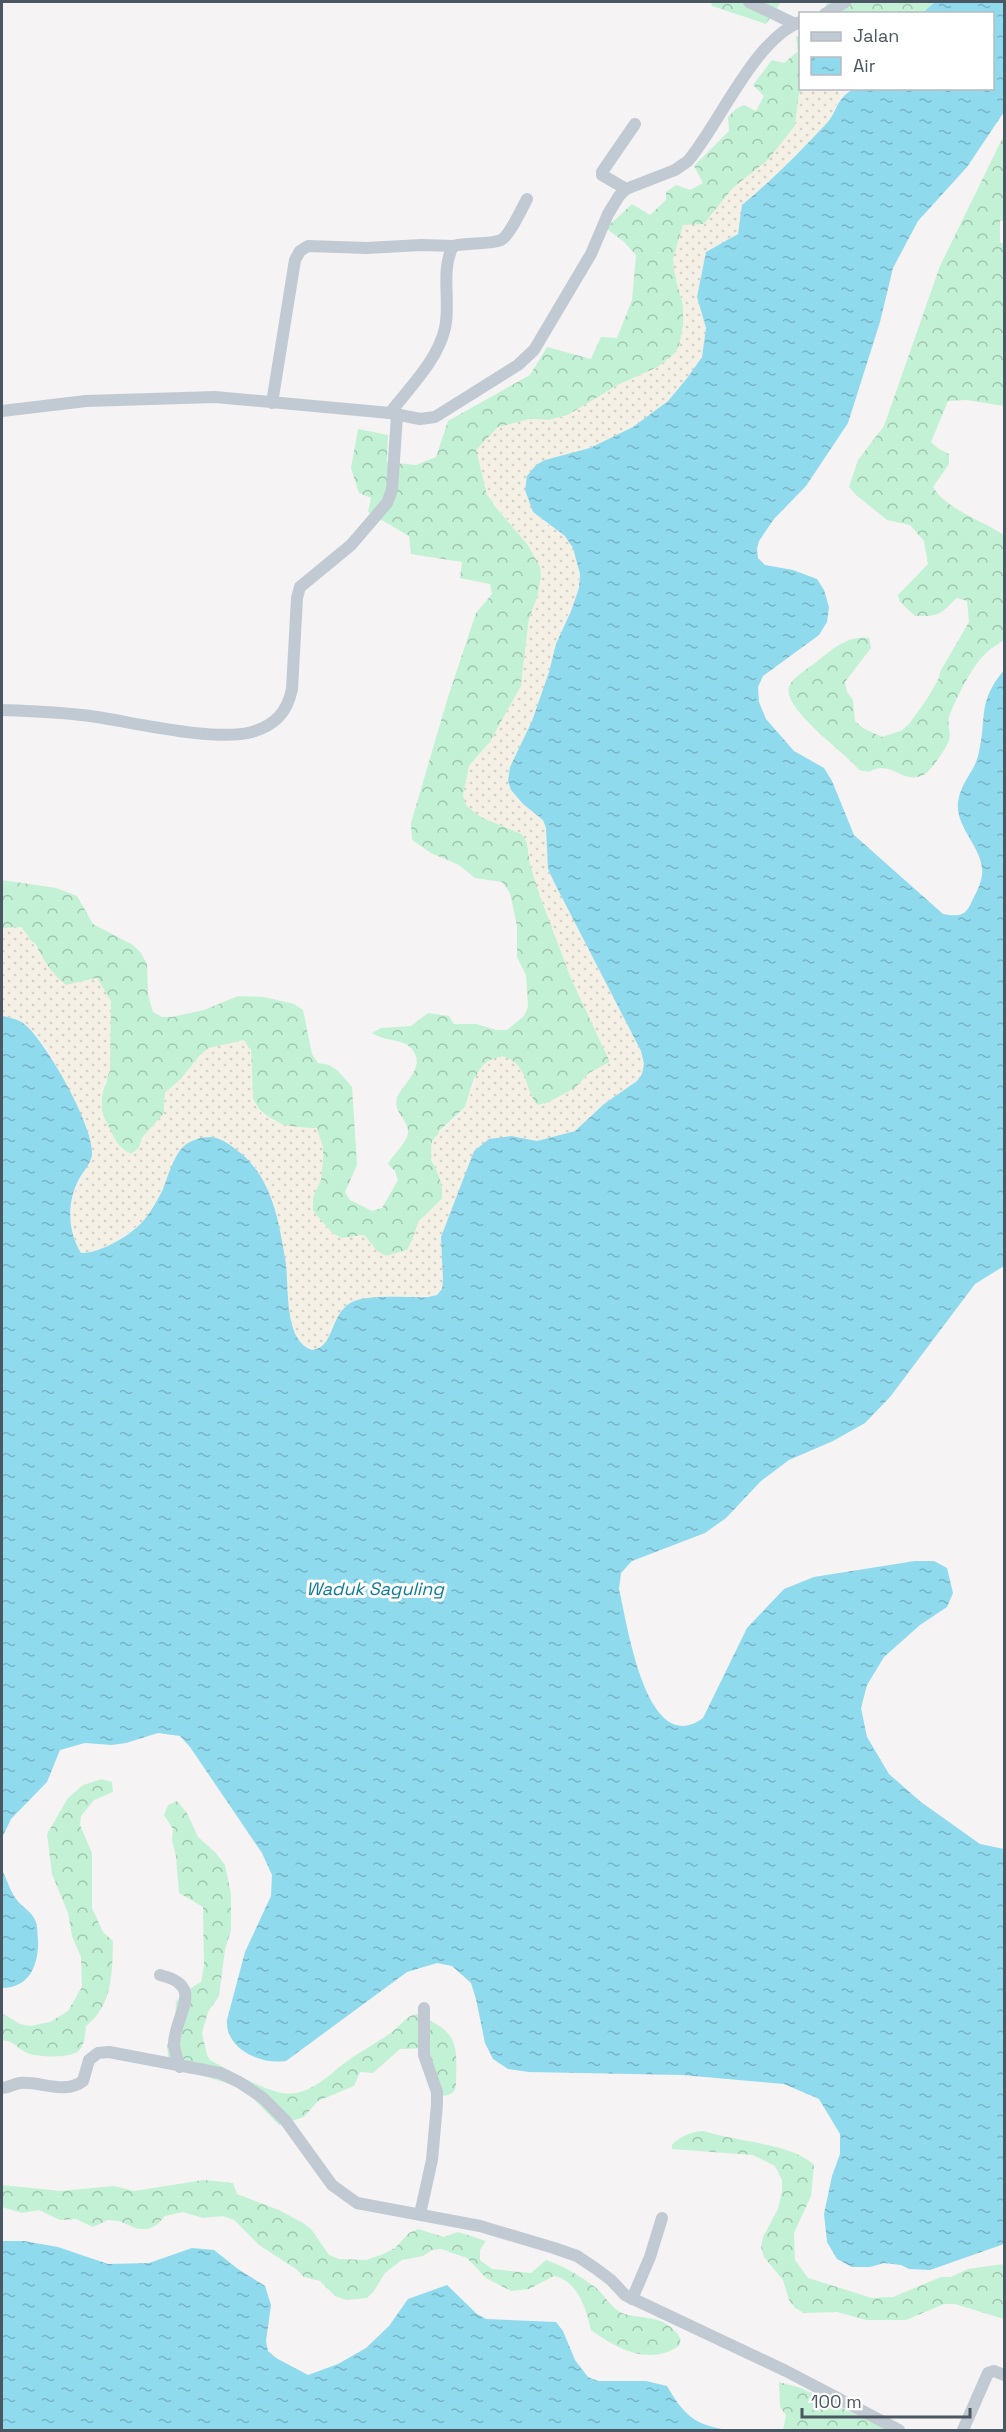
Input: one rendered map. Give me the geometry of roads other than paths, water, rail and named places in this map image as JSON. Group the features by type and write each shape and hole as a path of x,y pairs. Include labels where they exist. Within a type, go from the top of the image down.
{"street":[{"path":"2,411 86,401 214,398 394,414 420,419 435,417 519,365 534,350 591,254 608,214 626,189 675,170 688,161 767,47 798,23 749,2"},
{"path":"828,12 845,2"},
{"path":"626,189 602,175 602,172 635,124"},
{"path":"272,403 296,260 300,251 308,246 367,248 453,246 501,240 527,199"},
{"path":"2,710 63,712 152,727 226,734 250,732 275,722 283,714 290,701 292,689 297,598 300,587 351,544 387,503 392,490 394,414 439,345 447,315 446,272 453,246"},
{"path":"160,1975 174,1978 182,1983 185,1989 185,1999 174,2042 180,2067"},
{"path":"420,2214 432,2160 437,2104 437,2092 424,2055 424,2008"},
{"path":"2,2088 21,2083 65,2088 74,2086 83,2081 89,2060 102,2052 220,2073 263,2098 285,2120 332,2185 357,2203 480,2226 577,2256 611,2280 632,2299 786,2372 899,2430"},
{"path":"632,2299 650,2257 662,2218"},
{"path":"963,2430 988,2373 994,2371 1005,2375"}],"water":[{"name":"Waduk Saguling","path":"935,2 1004,2 1004,112 967,167 918,221 893,268 880,322 848,423 806,486 774,519 759,541 758,558 765,565 793,570 817,579 824,590 829,607 827,622 819,635 763,676 758,687 759,702 766,719 794,751 824,768 832,781 854,835 943,914 958,915 970,906 982,875 982,866 961,821 958,802 978,756 986,702 995,682 1004,670 1004,1266 975,1284 890,1397 865,1423 833,1441 789,1460 761,1481 726,1518 705,1533 632,1561 621,1573 619,1589 634,1655 653,1704 667,1720 683,1726 703,1718 747,1628 784,1589 814,1577 915,1561 934,1561 947,1568 953,1593 947,1607 920,1625 884,1657 867,1685 861,1708 867,1737 889,1774 921,1802 980,1844 1004,1849 1004,2244 930,2270 909,2269 901,2265 884,2263 870,2267 852,2267 837,2259 827,2242 824,2214 832,2176 840,2154 840,2134 819,2099 784,2084 682,2075 529,2072 508,2069 493,2059 485,2043 471,1983 452,1966 437,1963 407,1972 286,2061 266,2060 246,2053 232,2039 227,2020 245,1952 271,1896 272,1875 262,1853 190,1747 180,1736 158,1733 126,1743 112,1745 85,1743 60,1750 47,1782 11,1819 2,1838 2,1016 23,1023 32,1032 67,1085 86,1125 92,1155 75,1188 70,1216 73,1235 81,1253 106,1247 139,1226 154,1205 176,1157 185,1145 204,1138 220,1139 236,1149 253,1165 273,1203 283,1244 292,1323 302,1344 312,1350 325,1343 339,1314 352,1302 378,1297 428,1297 437,1295 442,1289 441,1237 474,1151 489,1139 511,1136 537,1141 575,1131 604,1104 637,1081 642,1074 644,1064 641,1051 548,869 546,828 543,820 523,804 511,790 508,781 510,767 532,721 556,644 579,588 580,574 573,548 565,536 533,512 525,490 527,476 536,465 545,460 590,448 633,427 668,401 702,357 706,328 697,297 706,252 738,234 742,205 816,135 847,93 852,90 994,90 994,12 923,12"},
{"path":"2,1870 14,1896 35,1920 38,1948 31,1973 26,1979 12,1987 2,1988"},
{"path":"2,2241 24,2241 58,2247 108,2264 149,2263 192,2248 214,2250 265,2286 271,2305 266,2341 268,2351 276,2358 308,2375 338,2364 366,2348 389,2326 408,2299 447,2285 477,2314 486,2319 556,2322 563,2331 575,2360 588,2377 598,2381 646,2381 667,2386 691,2417 698,2422 728,2430 2,2430"}]}
